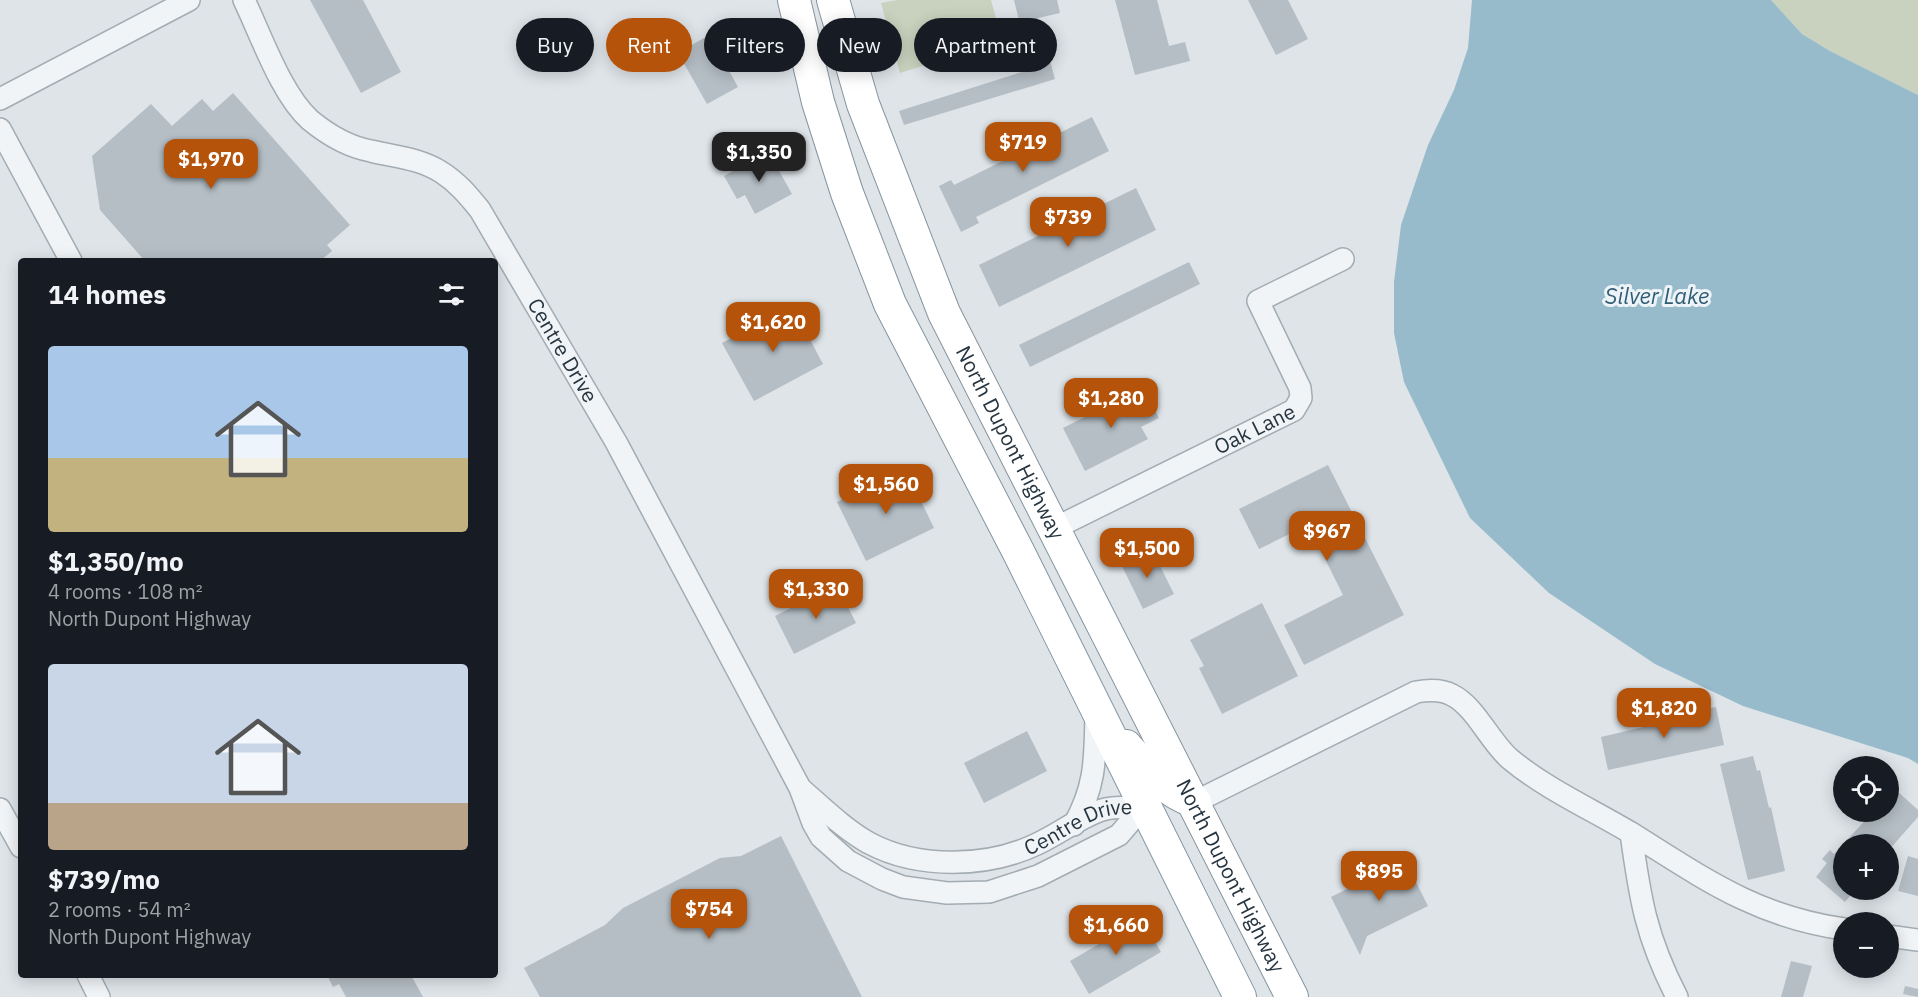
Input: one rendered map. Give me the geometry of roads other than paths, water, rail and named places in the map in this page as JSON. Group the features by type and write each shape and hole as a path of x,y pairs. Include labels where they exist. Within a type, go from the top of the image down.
{"highway":[{"name":"North Dupont Highway","path":"794,0 818,102 847,193 890,304 1019,553 1143,807 1240,997"},
{"name":"North Dupont Highway","path":"833,0 863,104 944,313 1053,529 1196,802 1293,997"},
{"path":"946,415 958,410 972,412 1030,515 1053,529"},
{"path":"1096,711 1160,784 1179,796 1196,802"},
{"path":"1143,807 1161,809 1179,816 1219,850"}],"street":[{"path":"0,99 189,0"},
{"name":"Centre Drive","path":"244,0 286,87 309,119 349,144 408,159 440,171 456,183 480,210 622,452 800,788 813,823 821,837 848,861 903,887 947,894 989,892 1038,876 1119,836 1143,807"},
{"path":"0,129 68,258"},
{"name":"Oak Lane","path":"1053,529 1294,410 1301,398 1300,388 1258,301 1343,259"},
{"path":"1196,802 1416,692 1436,691 1453,695 1462,701 1493,742 1528,772 1745,902 1800,921 1833,927"},
{"path":"1074,825 1088,800 1092,782 1096,711"},
{"name":"Centre Drive","path":"800,788 843,825 868,842 896,854 926,860 966,861 1005,856 1037,845 1102,810 1143,807"},
{"path":"0,809 18,842"},
{"path":"1631,833 1643,917 1654,951 1677,997"},
{"path":"1899,937 1918,940"},
{"path":"90,978 99,997"}],"water":[{"name":"Silver Lake","path":"1472,0 1771,0 1802,34 1830,51 1918,95 1918,764 1908,758 1743,706 1655,664 1549,593 1470,518 1404,382 1394,333 1394,282 1401,225 1428,145 1454,90 1468,48"}]}
